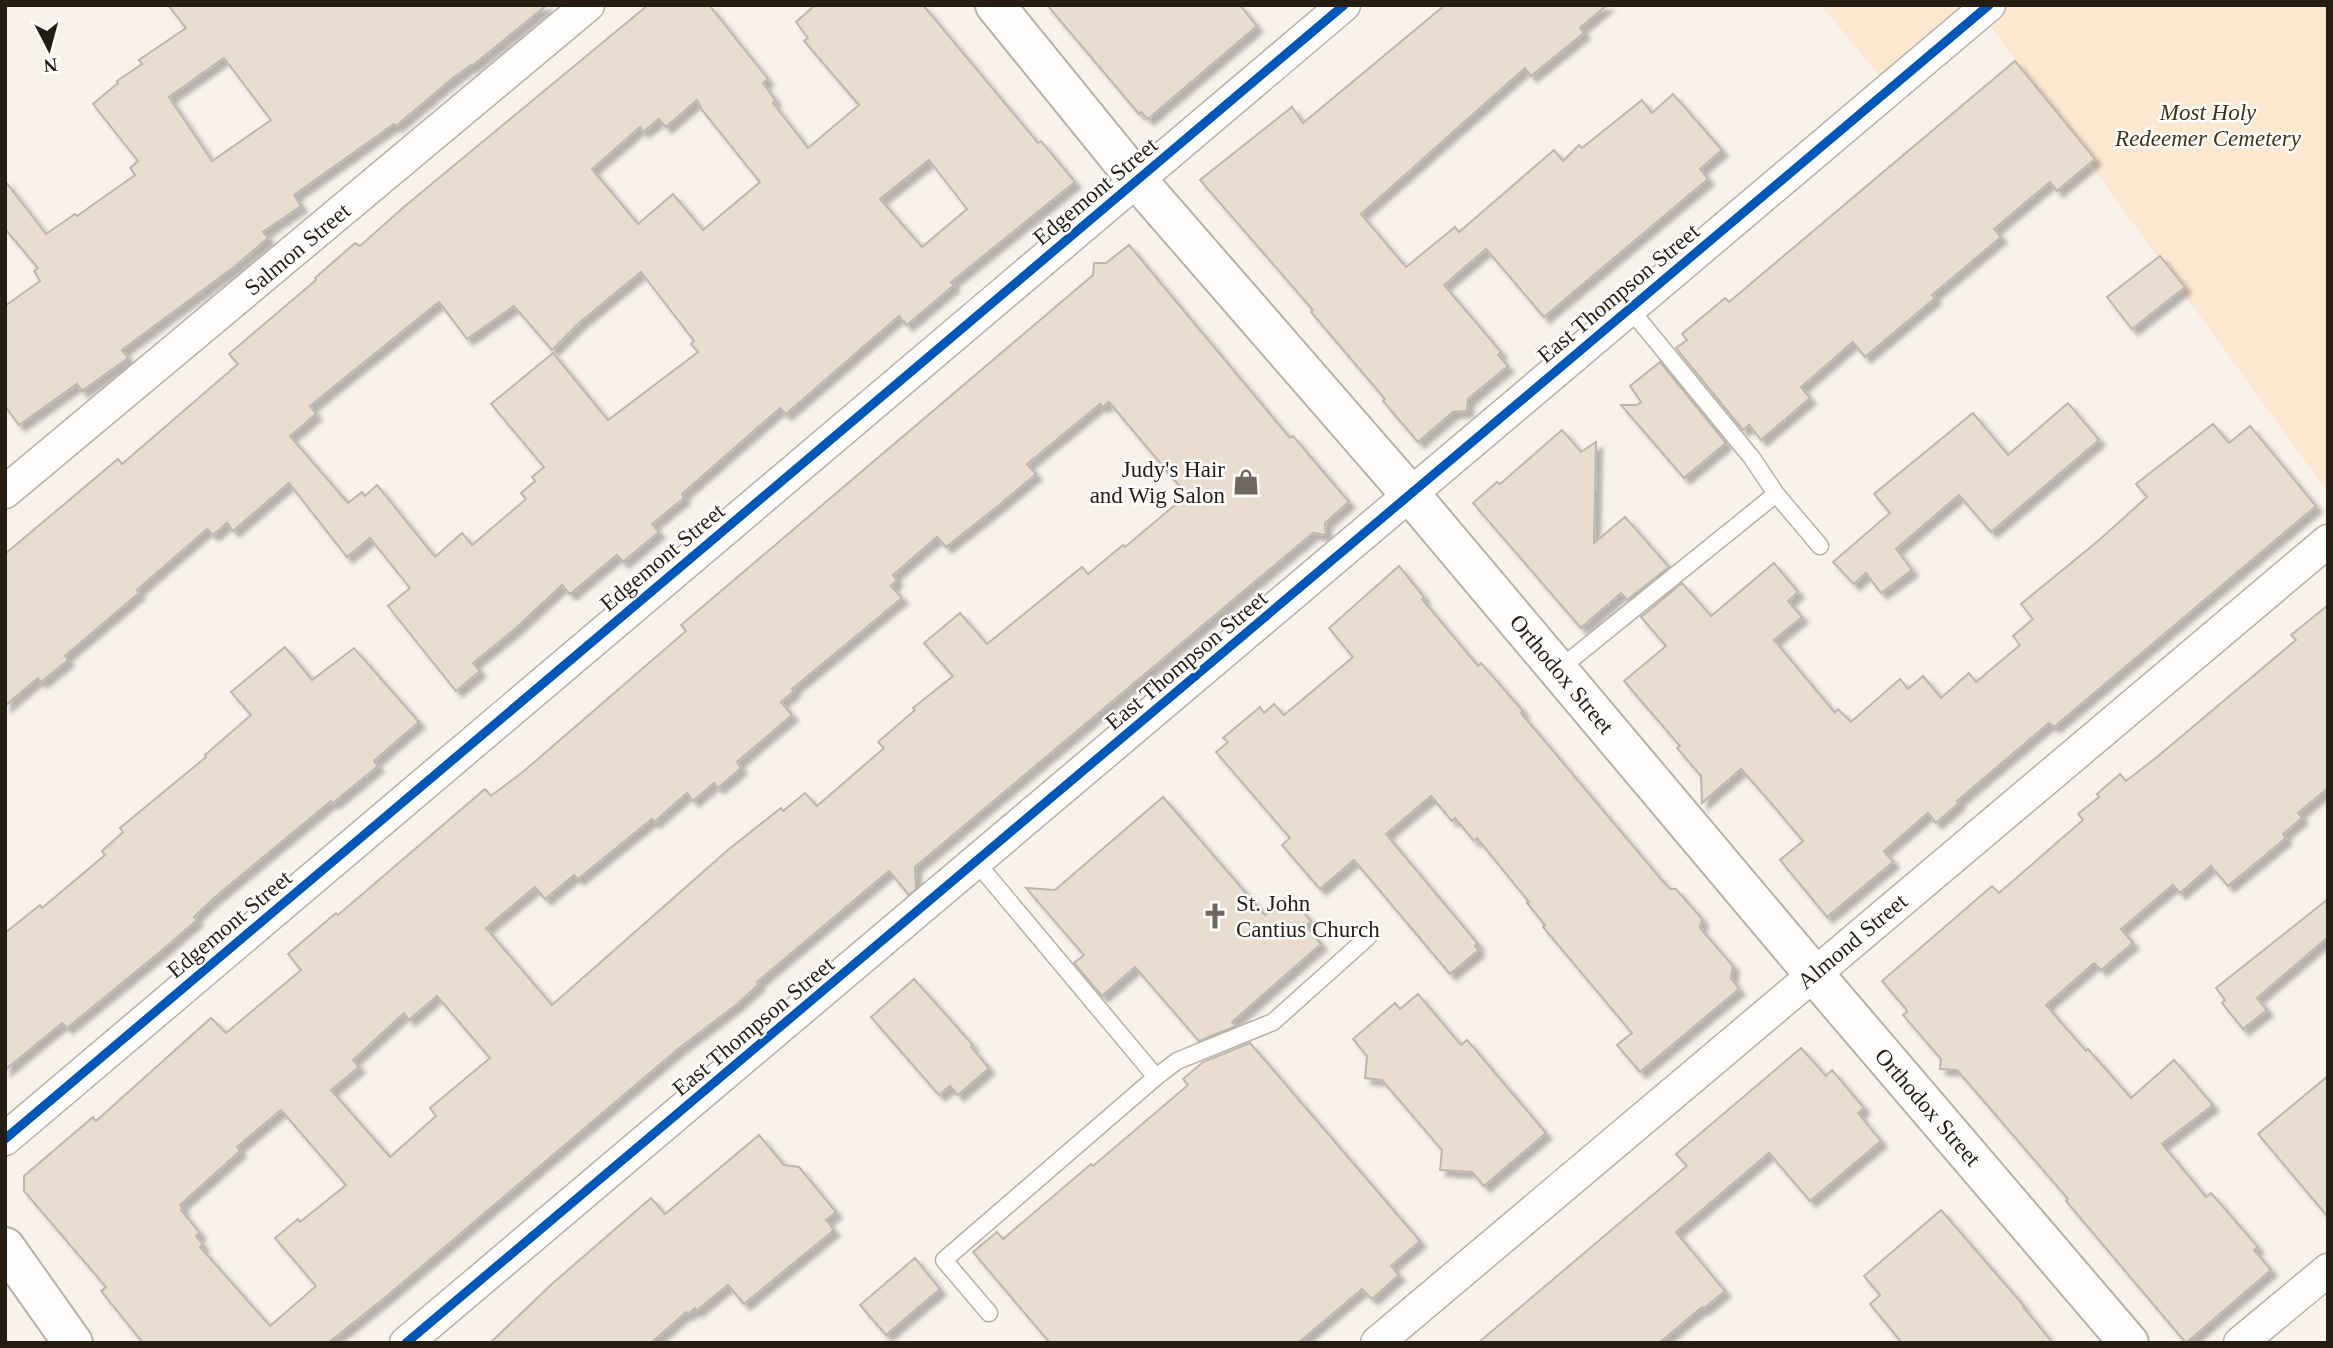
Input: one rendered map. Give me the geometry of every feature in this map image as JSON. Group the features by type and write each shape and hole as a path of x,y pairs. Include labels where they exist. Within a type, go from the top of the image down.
{"street":[{"name":"Orthodox Street","path":"995,5 1137,180 1410,494 2129,1343"},
{"name":"Edgemont Street","path":"5,1139 1344,5"},
{"name":"East Thompson Street","path":"406,1343 1990,5"},
{"name":"Salmon Street","path":"5,492 576,9"},
{"name":"Almond Street","path":"1377,1343 2328,541"},
{"path":"5,1247 74,1343"},
{"path":"2240,1343 2328,1270"}],"lane":[{"path":"1630,309 1820,546"},
{"path":"1558,670 1776,494"},
{"path":"977,863 1156,1077"},
{"path":"989,1313 944,1260 1177,1061 1273,1022 1368,937"}],"green space":[{"name":"Most Holy Redeemer Cemetery","path":"1821,5 2328,5 2328,493 1981,13 1890,89"}],"building":[{"path":"168,5 547,5 396,126 394,124 294,195 301,206 263,232 268,238 234,267 122,350 128,358 82,391 77,384 19,425 5,406 5,306 40,281 34,271 38,268 5,229 5,181 46,234 75,214 77,216 135,175 130,168 138,161 93,104 118,83 117,81 142,64 139,60 186,28","holes":["224,58 271,120 212,161 169,97"]},
{"path":"648,5 709,5 768,79 763,83 775,100 773,103 808,148 859,105 804,41 808,38 796,22 815,5 923,5 1038,143 1041,141 1075,182 951,282 954,285 907,325 899,316 786,414 780,408 682,494 684,498 652,524 659,532 623,562 617,555 570,594 562,585 473,663 480,671 456,691 388,606 410,588 370,538 347,557 289,483 233,531 227,523 213,535 207,529 137,590 139,593 65,656 68,660 41,682 38,678 5,706 5,554 118,459 122,464 238,364 229,354 355,243 360,246","holes":["697,100 702,110 760,182 703,230 673,194 638,224 592,169 640,127 643,132 659,119 666,127","929,160 967,209 922,247 880,199","641,272 694,341 691,344 698,352 608,420 553,353 491,404 544,467 532,477 535,481 521,493 526,499 472,545 462,533 435,557 377,485 365,496 362,492 348,503 290,436 316,414 310,406 439,302 467,339 514,306 552,350 579,323"]},
{"path":"1047,5 1240,5 1257,26 1148,119 1141,112 1139,114"},
{"path":"1445,5 1607,5 1580,28 1584,33 1531,76 1525,68 1361,214 1406,267 1455,227 1459,232 1554,150 1563,161 1579,145 1582,148 1642,100 1652,113 1673,94 1722,150 1700,169 1708,179 1544,317 1486,249 1444,285 1501,352 1498,355 1508,366 1468,399 1467,411 1453,412 1418,442 1311,312 1313,310 1200,180 1292,107 1303,123"},
{"path":"2015,61 2095,159 2057,191 2050,182 1994,229 2001,237 1932,295 1935,298 1865,357 1853,342 1801,387 1810,398 1761,440 1749,425 1743,430 1676,348 1687,340 1682,334 1725,298 1729,302"},
{"path":"1129,245 1290,438 1293,436 1349,502 1325,523 1326,535 1313,533 915,867 916,889 909,895 889,871 757,982 759,984 736,1005 678,1049 328,1343 143,1343 101,1291 106,1287 24,1191 24,1176 93,1117 96,1121 211,1018 226,1033 301,970 288,954 336,913 338,915 485,789 491,796 524,771 686,631 681,625 1093,275 1094,263 1106,263","holes":["1109,402 1187,495 1088,574 1082,567 987,644 960,613 924,643 953,676 913,708 915,710 878,742 884,748 817,806 805,793 783,811 781,808 729,849 552,1005 486,928 535,887 545,899 574,875 578,879 652,819 654,822 687,793 693,801 714,783 718,788 741,768 737,762 792,715 781,702 794,691 792,689 902,598 891,586 897,580 893,575 937,537 946,547 998,506 1036,474 1027,464 1100,404 1102,407","437,996 490,1058 430,1108 436,1116 390,1157 331,1090 359,1067 353,1060 404,1013 409,1020","281,1110 346,1185 300,1222 298,1219 275,1238 316,1286 270,1326 200,1247 203,1245 196,1236 200,1233 180,1205 240,1151 237,1147"]},
{"path":"2160,256 2185,287 2132,329 2107,297"},
{"path":"1660,362 1726,443 1684,478 1621,405 1637,405 1641,402 1630,386"},
{"path":"2068,403 2099,440 1991,532 1959,495 1896,549 1912,570 1881,593 1866,573 1854,584 1833,562 1890,513 1874,494 1973,413 2008,455"},
{"path":"2213,424 2229,443 2250,426 2316,506 2054,727 2049,723 1957,801 1959,803 1936,823 1928,813 1884,851 1893,862 1827,917 1780,860 1803,841 1771,803 1741,769 1702,803 1701,776 1677,748 1680,746 1624,681 1666,646 1641,617 1682,583 1711,616 1774,563 1798,592 1788,601 1802,617 1774,640 1835,713 1838,709 1851,722 1900,679 1908,689 1923,676 1941,698 1969,673 1976,682 2020,645 2013,636 2033,619 2021,604 2147,497 2136,484"},
{"path":"1562,430 1581,452 1596,442 1594,543 1625,517 1669,567 1627,600 1621,593 1581,628 1473,503 1497,482 1500,484"},
{"path":"1399,566 1424,597 1422,599 1478,666 1481,663 1523,711 1521,713 1660,878 1670,889 1676,889 1702,919 1700,928 1733,966 1731,978 1739,989 1640,1072 1617,1045 1632,1033 1543,927 1545,925 1527,903 1529,902 1477,838 1474,841 1455,818 1452,821 1431,796 1386,834 1478,944 1475,946 1479,950 1450,974 1354,860 1320,889 1282,845 1290,838 1216,752 1228,742 1223,738 1260,707 1264,713 1274,704 1284,715 1353,657 1329,628"},
{"path":"2328,605 2328,788 2298,813 2302,818 2283,834 2286,838 2228,886 2211,866 2180,893 2173,885 2121,929 2133,943 2101,970 2094,963 2046,1005 2131,1098 2174,1060 2213,1105 2162,1144 2206,1197 2211,1193 2258,1247 2254,1250 2271,1270 2186,1343 2066,1201 2068,1199 1957,1070 1940,1069 1941,1059 1903,1015 1907,1012 1906,1009 1882,981 1992,886 1999,893 2083,820 2078,814 2099,797 2097,794 2120,774 2126,781 2157,757 2296,640 2291,635"},
{"path":"285,647 312,680 354,648 419,722 374,761 378,766 333,803 331,801 214,898 194,917 197,920 160,952 67,1028 62,1023 5,1070 5,933 40,905 42,908 105,855 102,851 123,832 120,828 206,757 205,755 251,715 231,692"},
{"name":"St. John Cantius Church","path":"1163,797 1265,915 1289,895 1311,921 1306,926 1321,944 1232,1022 1236,1026 1199,1041 1135,967 1102,996 1074,963 1084,955 1026,888 1055,890"},
{"path":"2328,899 2328,937 2257,998 2267,1010 2243,1029 2222,1003 2225,1000 2216,988"},
{"path":"914,979 972,1044 971,1047 989,1068 958,1095 950,1086 939,1095 871,1017"},
{"path":"1418,994 1461,1045 1467,1040 1546,1133 1484,1186 1472,1172 1440,1170 1442,1150 1382,1080 1365,1078 1367,1056 1353,1039 1395,1003 1400,1009"},
{"path":"1250,1043 1420,1241 1391,1266 1399,1275 1372,1299 1362,1289 1298,1343 1050,1343 973,1252 997,1232 1003,1239 1091,1164 1093,1166 1188,1085 1183,1079 1203,1062"},
{"path":"1801,1048 1826,1076 1832,1070 1864,1108 1858,1113 1881,1141 1810,1201 1769,1153 1676,1232 1725,1291 1659,1343 1478,1343 1687,1166 1676,1154"},
{"path":"2328,1076 2328,1217 2258,1134"},
{"path":"759,1135 784,1165 799,1167 836,1212 826,1220 834,1230 744,1304 728,1285 696,1311 695,1308 688,1314 686,1312 651,1343 490,1343 553,1283 651,1198 665,1214"},
{"path":"1941,1210 2053,1343 1902,1343 1870,1304 1880,1295 1864,1276"},
{"path":"915,1258 940,1289 886,1335 860,1305"}],"cycle path":[{"path":"5,1139 1344,5"},
{"path":"406,1343 1989,5"}],"place":[{"name":"Judy's Hair and Wig Salon","path":"1246,482"},
{"name":"St. John Cantius Church","path":"1215,916"}]}
